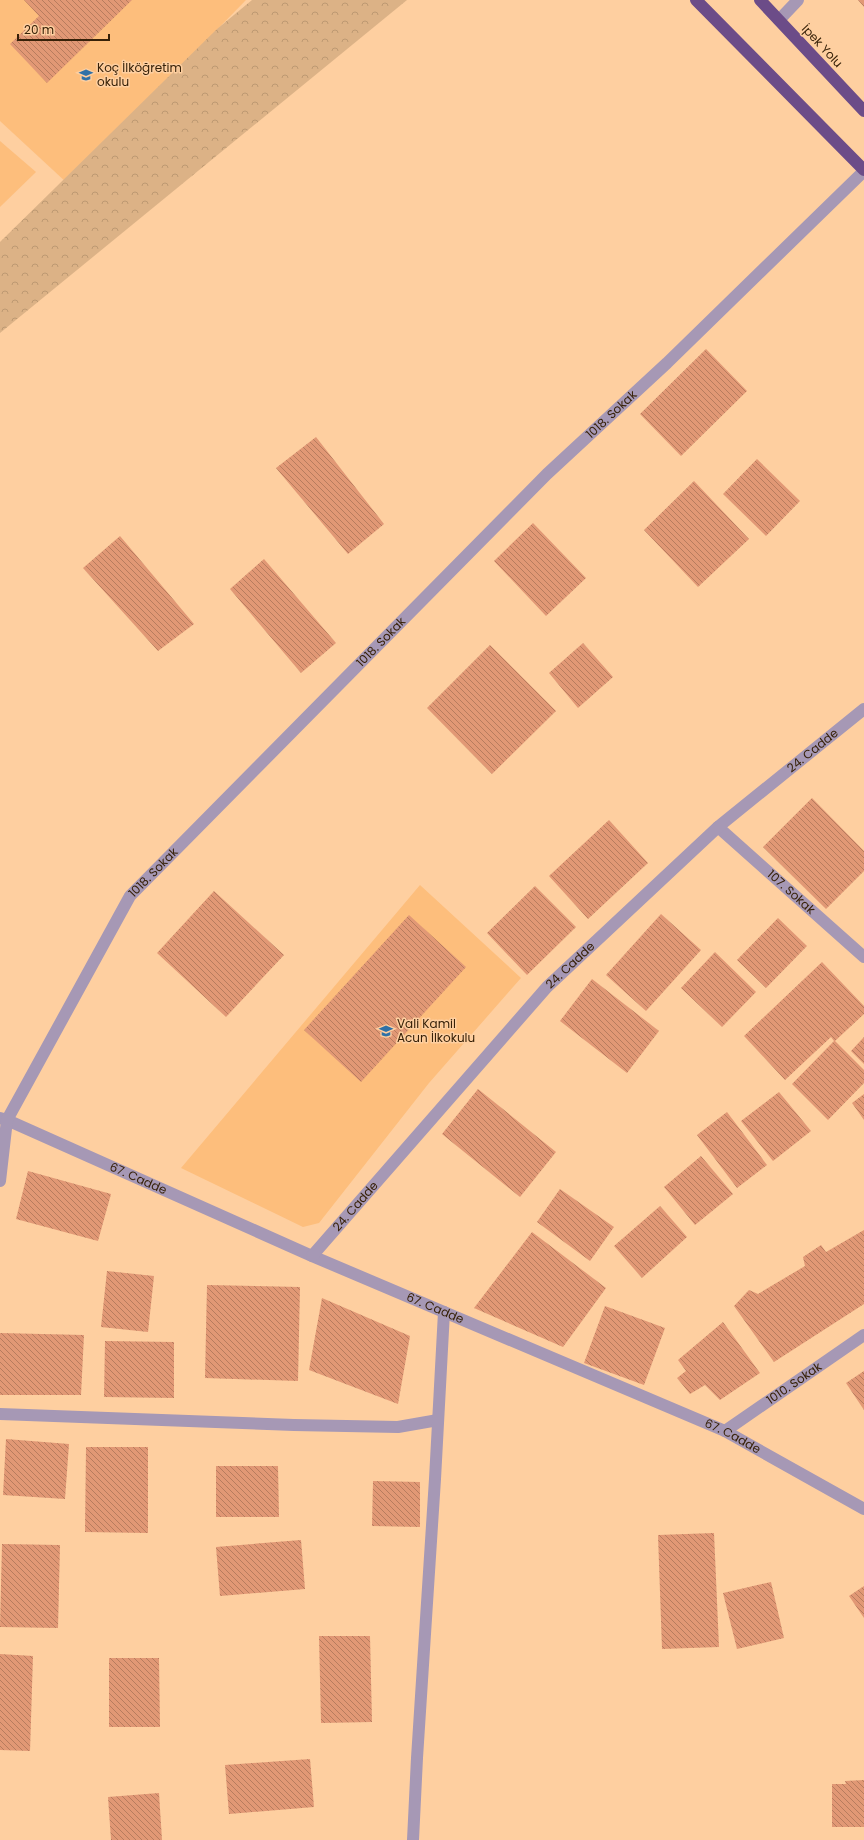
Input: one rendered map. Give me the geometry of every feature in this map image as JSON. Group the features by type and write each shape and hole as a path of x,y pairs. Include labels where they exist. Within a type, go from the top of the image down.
{"highway":[{"path":"696,0 864,170"},
{"name":"İpek Yolu","path":"760,0 864,111"}],"street":[{"path":"779,20 798,0"},
{"name":"1018. Sokak","path":"0,1181 3,1119 130,896 547,474 667,363 864,170"},
{"name":"24. Cadde","path":"312,1256 547,986 718,827 864,709"},
{"name":"107. Sokak","path":"718,827 864,957"},
{"name":"67. Cadde","path":"3,1119 312,1256 725,1431 864,1509"},
{"path":"413,1840 444,1312"},
{"name":"1010. Sokak","path":"725,1431 864,1335"},
{"path":"0,1414 294,1425 398,1427 438,1420"}],"shaded area":[{"name":"Koç İlköğretim okulu","path":"0,0 246,0 67,183 0,121"},
{"path":"0,141 36,172 0,207"},
{"name":"Vali Kamil Acun İlkokulu","path":"420,885 521,978 429,1083 319,1223 303,1227 181,1168"}],"green space":[{"path":"252,0 407,0 0,333 0,242 217,29"}],"building":[{"path":"24,0 132,0 47,83 10,44 39,16"},
{"path":"858,0 864,0 864,7"},
{"path":"706,349 747,391 681,456 640,414"},
{"path":"316,437 384,524 348,554 276,468"},
{"path":"757,459 800,501 766,536 723,494"},
{"path":"694,481 749,539 698,587 644,530"},
{"path":"533,523 586,578 546,616 494,561"},
{"path":"120,536 194,624 158,651 83,568"},
{"path":"264,559 336,643 301,673 230,589"},
{"path":"583,643 613,677 578,708 549,673"},
{"path":"490,645 556,711 492,774 427,708"},
{"path":"812,798 864,851 864,871 826,909 763,847"},
{"path":"609,820 648,863 588,919 549,876"},
{"path":"535,886 576,927 527,975 487,933"},
{"path":"214,891 284,955 226,1017 157,953"},
{"path":"661,914 701,950 646,1011 606,975"},
{"path":"409,915 466,967 361,1082 304,1030"},
{"path":"778,918 807,946 766,988 737,960"},
{"path":"715,952 756,992 722,1027 681,988"},
{"path":"822,962 864,1006 864,1014 835,1041 864,1070 864,1083 828,1120 792,1084 834,1041 831,1037 785,1080 744,1036"},
{"path":"592,979 659,1031 627,1073 560,1021"},
{"path":"864,1037 864,1064 851,1051"},
{"path":"478,1089 556,1152 520,1197 442,1134"},
{"path":"779,1092 811,1131 773,1161 741,1121"},
{"path":"864,1094 864,1120 852,1103"},
{"path":"727,1112 767,1165 737,1188 697,1135"},
{"path":"701,1156 733,1194 695,1225 664,1187"},
{"path":"28,1171 111,1194 98,1241 16,1219"},
{"path":"560,1189 614,1227 590,1261 537,1222"},
{"path":"660,1206 687,1237 642,1278 614,1246"},
{"path":"864,1230 864,1304 774,1362 734,1306 749,1290 758,1294 805,1266 803,1257 821,1245 826,1252"},
{"path":"532,1232 606,1288 563,1347 474,1308"},
{"path":"107,1271 154,1276 148,1332 101,1327"},
{"path":"207,1285 300,1287 298,1381 205,1378"},
{"path":"322,1298 410,1336 398,1404 309,1370"},
{"path":"605,1306 665,1328 644,1385 584,1363"},
{"path":"723,1322 760,1373 720,1400 705,1385 690,1394 677,1378 686,1371 678,1360"},
{"path":"0,1333 84,1335 81,1395 0,1395"},
{"path":"105,1341 174,1342 174,1398 104,1397"},
{"path":"864,1371 864,1410 846,1383"},
{"path":"6,1439 69,1444 65,1499 3,1495"},
{"path":"86,1447 148,1447 148,1533 85,1532"},
{"path":"216,1466 278,1466 279,1517 216,1517"},
{"path":"373,1481 420,1482 420,1527 372,1526"},
{"path":"714,1533 719,1647 662,1649 658,1535"},
{"path":"301,1540 305,1589 220,1596 216,1547"},
{"path":"2,1544 60,1545 58,1628 0,1627"},
{"path":"771,1582 784,1638 737,1649 723,1593"},
{"path":"864,1586 864,1618 849,1596"},
{"path":"319,1636 370,1636 372,1722 321,1723"},
{"path":"0,1654 33,1656 30,1751 0,1750"},
{"path":"109,1658 159,1658 160,1727 109,1727"},
{"path":"310,1759 314,1807 229,1814 225,1765"},
{"path":"864,1780 864,1827 832,1827 832,1784 846,1784 845,1781"},
{"path":"159,1793 162,1840 111,1840 108,1797"}],"place":[{"name":"Koç İlköğretim okulu","path":"86,75"},
{"name":"Vali Kamil Acun İlkokulu","path":"386,1031"}]}
